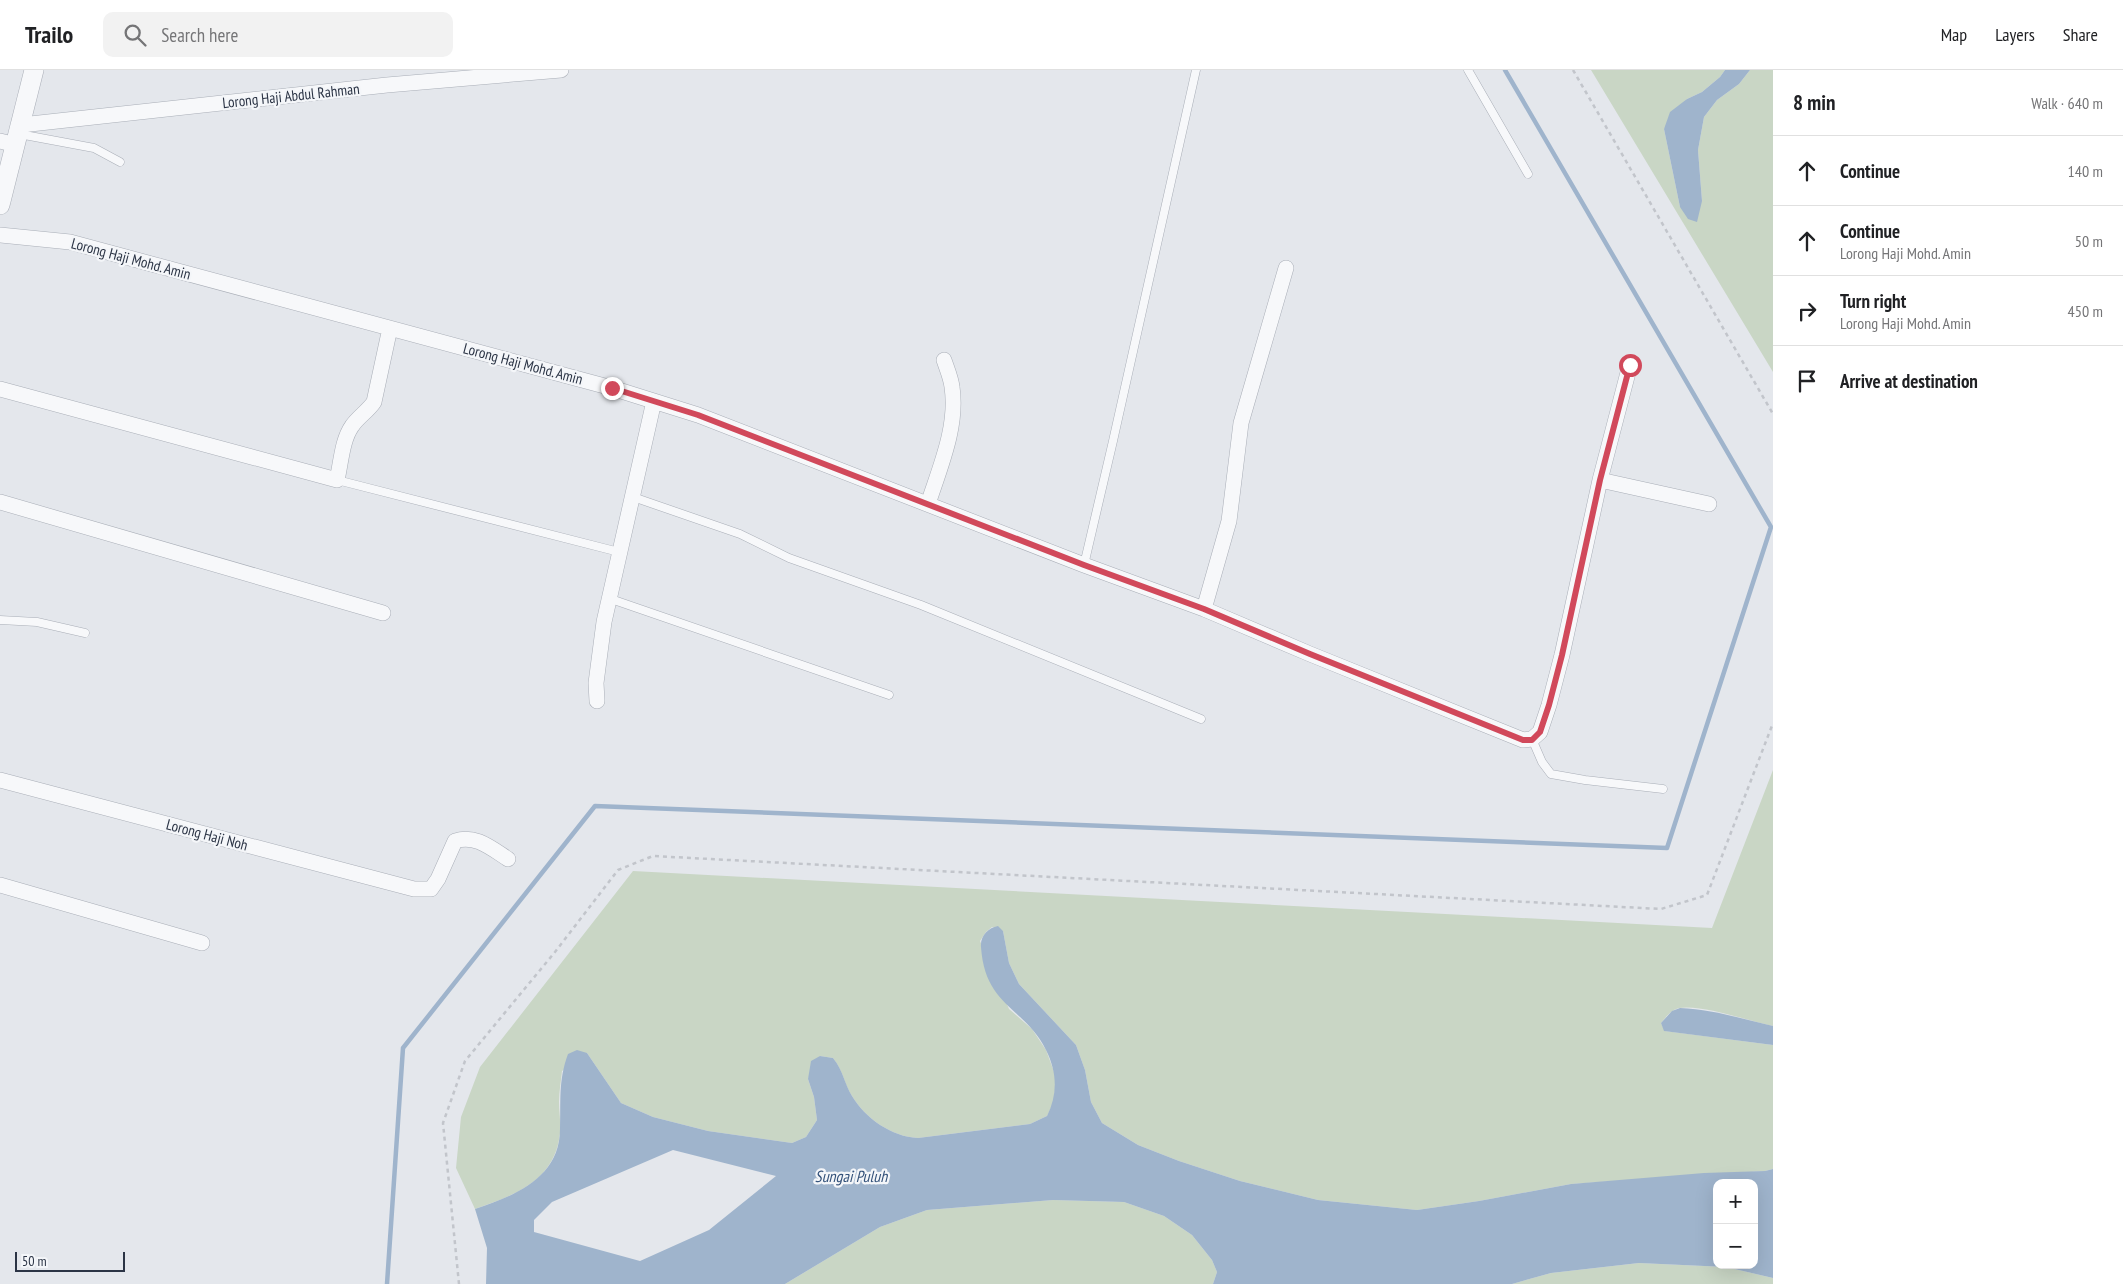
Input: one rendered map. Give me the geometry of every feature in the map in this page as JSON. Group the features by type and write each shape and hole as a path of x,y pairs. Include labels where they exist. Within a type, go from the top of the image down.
{"street":[{"path":"1,200 14,136 34,70"},
{"name":"Lorong Haji Abdul Rahman","path":"14,136 387,85 561,70"},
{"name":"Lorong Haji Mohd. Amin","path":"0,235 70,242 390,328 654,401 698,415 1084,565 1204,609 1523,740 1532,740"},
{"path":"1204,609 1229,521 1241,423 1286,268"},
{"path":"0,389 337,480 346,436 352,425 374,402 390,328"},
{"path":"928,504 947,448 954,403 952,384 944,360"},
{"path":"1532,740 1540,732 1562,655 1600,480 1630,365"},
{"path":"597,701 596,683 608,598 654,401"},
{"path":"1600,480 1708,504"},
{"path":"0,502 384,612"},
{"name":"Lorong Haji Noh","path":"0,780 414,889 431,889 438,879 454,841 464,838 480,842 508,859"},
{"path":"0,885 202,943"}],"lane":[{"path":"1084,565 1196,70"},
{"path":"1468,70 1528,174"},
{"path":"14,136 94,148 120,162"},
{"path":"337,480 619,552"},
{"path":"633,497 740,534 789,558 921,605 1201,719"},
{"path":"608,598 889,695"},
{"path":"0,620 37,622 85,633"},
{"path":"1532,740 1542,762 1551,774 1663,789"}],"path":[{"path":"1573,70 1773,414"},
{"path":"459,1284 443,1123 465,1061 555,952 618,870 653,856 1661,909 1707,895 1773,723"}],"green space":[{"path":"1591,70 1725,70 1720,77 1702,92 1687,99 1664,129 1680,207 1702,201 1698,150 1704,117 1717,100 1739,84 1750,70 1773,70 1773,372"},
{"path":"1773,770 1773,1026 1689,1007 1674,1010 1661,1023 1665,1031 1773,1045 1773,1169 1571,1184 1417,1210 1318,1200 1240,1181 1138,1145 1102,1123 1091,1102 1085,1070 1076,1045 1019,984 1009,963 1003,931 992,927 980,941 1009,1009 1032,1029 1046,1050 1056,1077 1054,1102 1047,1116 1030,1124 918,1138 908,1137 880,1125 864,1112 849,1091 833,1058 820,1056 808,1079 814,1097 817,1120 806,1137 792,1143 708,1131 653,1117 621,1103 587,1053 562,1071 559,1098 560,1133 557,1149 550,1163 531,1184 504,1198 475,1209 456,1168 461,1117 480,1067 633,871 1712,928"},
{"path":"1053,1200 1124,1202 1164,1216 1192,1235 1212,1260 1217,1272 1213,1284 785,1284 880,1227 927,1210"},
{"path":"1639,1263 1713,1266 1713,1269 1735,1269 1773,1278 1773,1284 1512,1284 1551,1273"}],"water":[{"path":"1725,70 1750,70 1739,84 1717,100 1704,117 1698,150 1702,201 1697,222 1688,219 1680,207 1664,129 1670,112 1687,99 1702,92 1720,77"},
{"name":"Sungai Puluh","path":"998,926 1003,931 1009,963 1019,984 1076,1045 1085,1070 1091,1102 1102,1123 1138,1145 1240,1181 1318,1200 1417,1210 1571,1184 1773,1169 1773,1278 1735,1269 1758,1269 1758,1179 1713,1179 1713,1266 1639,1263 1551,1273 1512,1284 1213,1284 1217,1272 1212,1260 1192,1235 1164,1216 1124,1202 1053,1200 927,1210 880,1227 785,1284 486,1284 487,1248 475,1209 519,1191 543,1172 552,1160 558,1146 561,1091 565,1064 568,1054 577,1050 587,1053 621,1103 653,1117 708,1131 792,1143 806,1137 817,1120 814,1097 808,1079 811,1061 820,1056 833,1058 852,1096 864,1112 880,1125 908,1137 918,1138 1030,1124 1047,1116 1053,1100 1055,1083 1050,1058 1028,1024 1007,1005 990,982 984,967 981,947 982,939 988,931","holes":["673,1150 776,1176 709,1230 640,1261 534,1232 534,1220 552,1202"]},
{"path":"1680,1008 1715,1012 1773,1026 1773,1045 1664,1031 1661,1023 1672,1011"}],"waterway":[{"path":"387,1284 403,1048 595,806 1667,848 1771,527 1505,70"}],"route":[{"path":"612,388 698,415 1084,565 1204,609 1523,740 1532,740 1540,732 1549,705 1562,655 1600,480 1630,365"}]}
